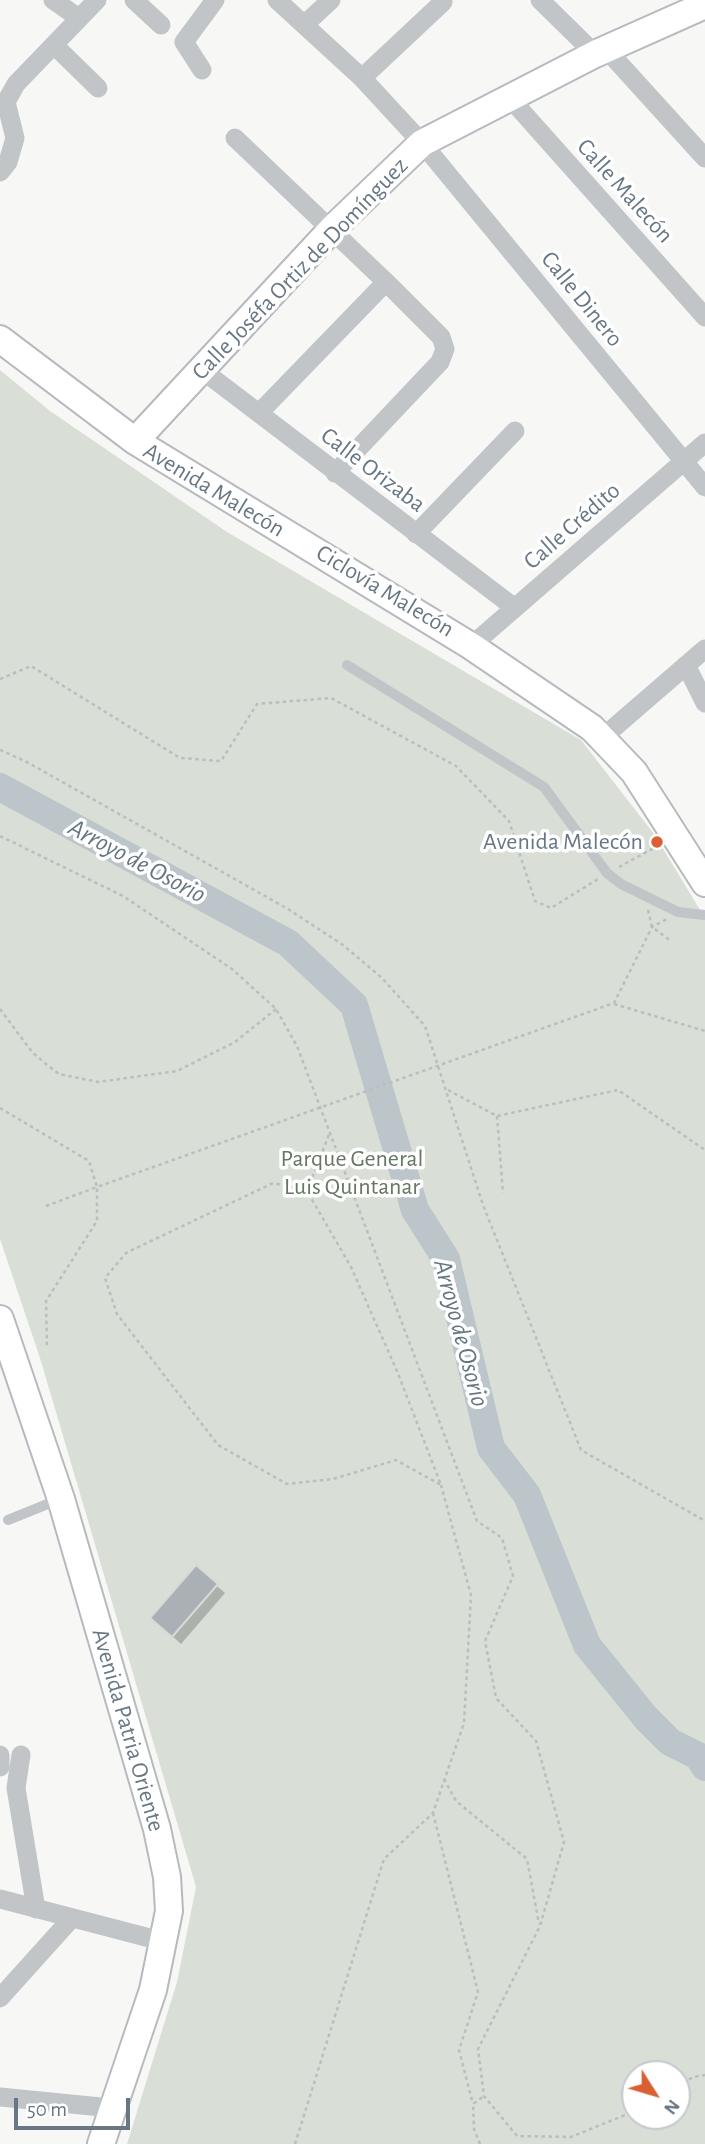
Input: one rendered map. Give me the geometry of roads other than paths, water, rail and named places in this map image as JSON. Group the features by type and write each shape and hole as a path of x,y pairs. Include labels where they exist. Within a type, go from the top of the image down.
{"street":[{"path":"54,0 79,18"},
{"path":"0,172 8,162 15,138 3,100 97,0"},
{"path":"134,0 161,25"},
{"path":"202,70 184,43 215,0"},
{"name":"Calle Dinero","path":"277,0 362,78 422,143 705,487"},
{"path":"304,24 331,0"},
{"path":"540,0 600,52 705,158"},
{"path":"362,78 443,2"},
{"name":"Calle Joséfa Ortiz de Domínguez","path":"135,442 332,229 422,143 600,52 705,5"},
{"path":"54,45 98,88"},
{"name":"Calle Malecón","path":"509,97 705,317"},
{"path":"235,138 386,282 440,337 445,349 440,362 335,473"},
{"path":"259,413 386,282"},
{"name":"Avenida Malecón","path":"0,339 135,442 471,646 592,728 634,772 705,883"},
{"name":"Calle Orizaba","path":"202,370 515,608"},
{"path":"416,534 514,431"},
{"name":"Calle Crédito","path":"471,646 705,443"},
{"path":"602,738 705,649"},
{"path":"686,665 705,703"},
{"name":"Avenida Patria Oriente","path":"0,1319 61,1499 157,1829 167,1877 169,1910 165,1942 153,1990 101,2144"},
{"path":"0,1755 0,1767"},
{"path":"21,1755 16,1788 36,1909"},
{"path":"0,1899 165,1942"},
{"path":"0,1998 72,1918"},
{"path":"0,2097 111,2108"}],"lane":[{"path":"347,665 544,787 607,873 644,896 678,912 705,915"},
{"path":"8,1520 61,1499"}],"waterway":[{"name":"Arroyo de Osorio","path":"0,787 288,943 354,1005 415,1210 446,1259 491,1448 527,1495 587,1645 646,1718 670,1742 698,1756 705,1767"}],"place":[{"name":"Avenida Malecón","path":"657,842"}],"park label":[{"name":"Parque General Luis Quintanar","path":"352,1173"}]}
